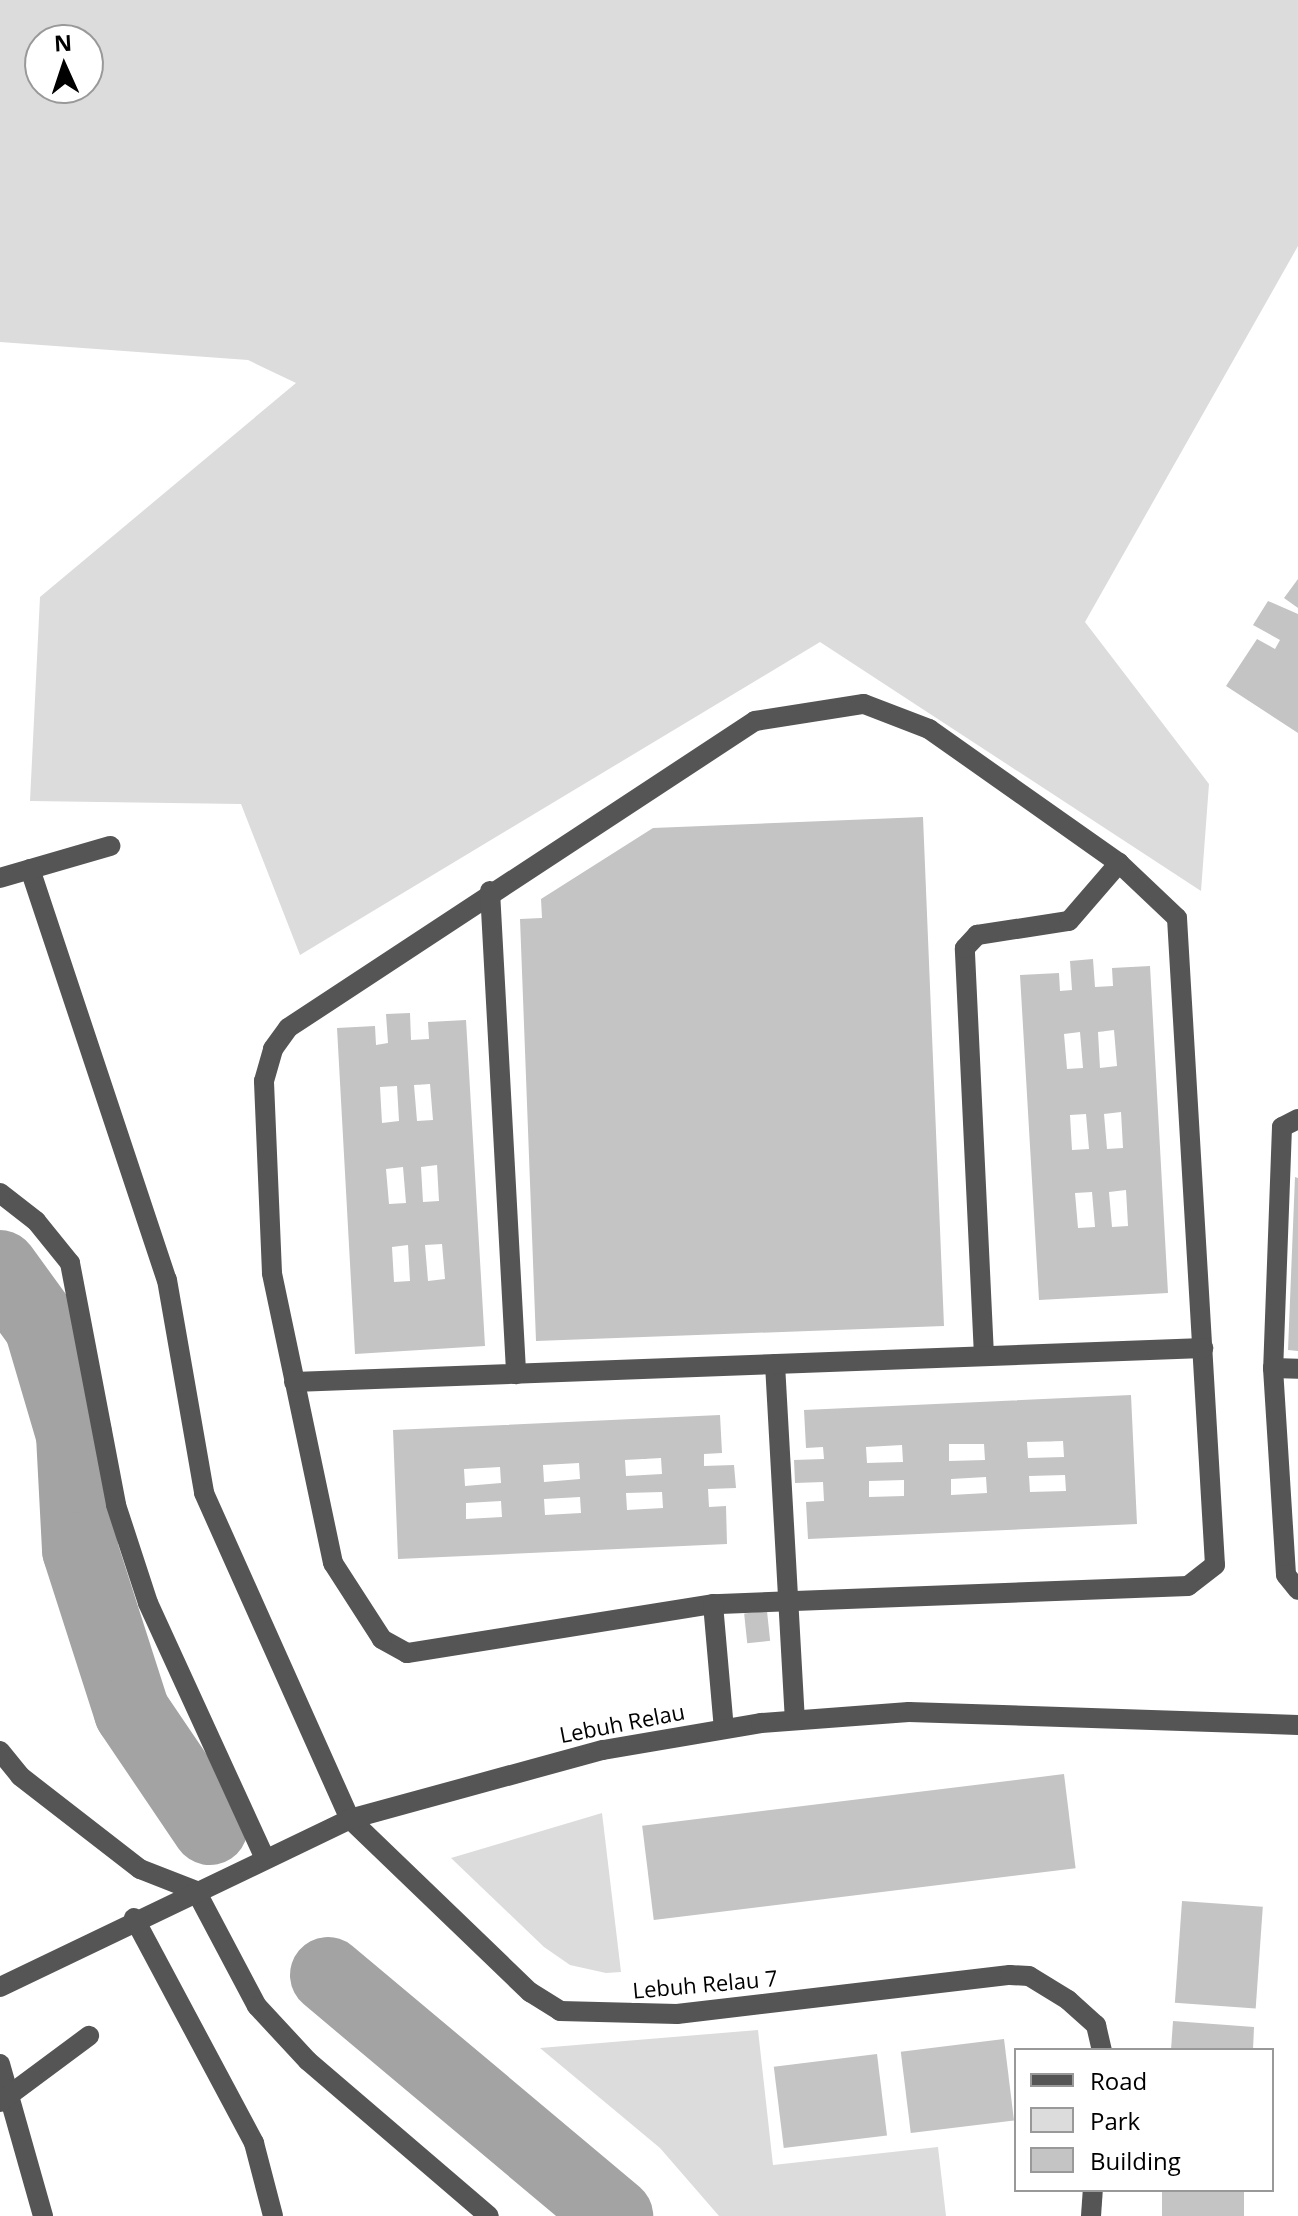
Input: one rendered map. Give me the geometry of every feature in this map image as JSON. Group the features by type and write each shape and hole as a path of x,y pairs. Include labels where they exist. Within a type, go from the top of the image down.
{"street":[{"path":"864,704 929,729 1119,863 1167,903 1180,932 1215,1565 1206,1579 1188,1586 713,1604 407,1653 382,1639 333,1563 294,1382 272,1273 264,1081 273,1049 288,1028 490,891 755,721 864,704"},
{"path":"0,878 110,846"},
{"path":"984,1356 965,948 977,935 1069,921 1119,863"},
{"path":"30,869 167,1280 204,1493 350,1819"},
{"path":"490,891 516,1374"},
{"path":"1298,1119 1282,1127 1273,1368 1286,1575 1298,1590"},
{"path":"0,1193 36,1221 70,1263 116,1505 148,1603 264,1856"},
{"path":"294,1382 1203,1348"},
{"path":"775,1364 795,1719"},
{"path":"1273,1368 1298,1369"},
{"path":"713,1604 724,1729"},
{"name":"Lebuh Relau","path":"0,1987 264,1856 350,1819 487,1776 724,1729 795,1719 909,1712 1298,1725"},
{"path":"0,1751 20,1776 140,1869 196,1891 257,2006 308,2061 489,2216"},
{"name":"Lebuh Relau 7","path":"350,1819 530,1992 560,2011 677,2014 1010,1975 1029,1976 1068,2000 1096,2025 1102,2048"},
{"path":"134,1918 254,2143 267,2215"},
{"path":"6,2096 89,2036"},
{"path":"0,2064 6,2096 43,2216"},
{"path":"1091,2216 1093,2192"}],"green space":[{"path":"0,0 1298,0 1298,246 1085,622 1209,784 1201,891 820,642 300,955 241,804 30,801 40,597 296,383 248,360 0,342"},
{"path":"602,1813 621,1972 606,1973 570,1965 544,1947 451,1858"},
{"path":"758,2030 773,2165 938,2147 946,2216 719,2216 660,2148 540,2048"}],"building":[{"path":"1298,579 1298,608 1284,598"},
{"path":"1268,601 1298,614 1298,733 1226,686 1257,639 1275,649 1280,640 1253,625"},
{"path":"923,817 944,1326 536,1341 520,919 542,918 541,899 653,828"},
{"path":"1093,959 1095,987 1113,986 1112,968 1150,966 1168,1293 1039,1300 1020,975 1059,973 1060,991 1072,990 1070,961","holes":["1114,1030 1117,1066 1100,1068 1098,1032","1080,1032 1083,1068 1067,1069 1064,1034","1121,1112 1123,1148 1107,1149 1104,1114","1086,1114 1089,1149 1072,1150 1070,1115","1126,1190 1128,1226 1112,1227 1109,1192","1092,1192 1095,1227 1078,1228 1075,1193"]},
{"path":"410,1013 411,1040 429,1039 428,1022 466,1020 485,1346 355,1354 337,1028 375,1026 376,1045 388,1043 386,1014","holes":["430,1084 433,1120 417,1121 414,1085","397,1086 399,1121 382,1123 380,1087","437,1165 439,1201 423,1202 421,1167","403,1167 406,1203 389,1204 386,1169","442,1244 445,1279 428,1281 425,1245","408,1245 410,1281 394,1282 392,1247"]},
{"path":"1295,1177 1298,1178 1298,1351 1288,1350"},
{"path":"1131,1395 1137,1524 808,1539 806,1502 824,1501 823,1482 795,1483 794,1460 824,1459 823,1447 806,1448 804,1410","holes":["1063,1441 1064,1457 1028,1458 1027,1442","949,1444 984,1444 985,1460 949,1461","902,1445 903,1462 867,1463 866,1447","1065,1475 1066,1491 1030,1492 1029,1476","986,1477 987,1493 951,1495 951,1479","904,1480 904,1496 869,1497 869,1481"]},
{"path":"720,1415 722,1453 704,1454 704,1466 734,1465 736,1488 708,1489 709,1507 726,1506 727,1544 398,1559 393,1430","holes":["661,1458 662,1474 626,1476 625,1460","579,1463 580,1479 544,1482 543,1465","500,1467 501,1483 465,1486 464,1469","662,1492 663,1508 627,1510 626,1493","580,1497 581,1513 545,1515 544,1499","501,1501 502,1517 466,1519 466,1503"]},
{"path":"767,1611 770,1641 747,1643 744,1613"},
{"path":"1064,1774 1076,1868 654,1920 642,1826"},
{"path":"1182,1901 1263,1907 1256,2008 1175,2003"},
{"path":"1173,2021 1254,2027 1253,2048 1171,2048"},
{"path":"1004,2039 1014,2120 911,2133 901,2052"},
{"path":"877,2054 887,2135 784,2148 774,2067"},
{"path":"1162,2192 1244,2192 1244,2216 1162,2216"}],"waterway":[{"path":"0,1268 42,1326 74,1435 80,1550 132,1712 210,1827"},
{"path":"328,1975 615,2216"}]}
